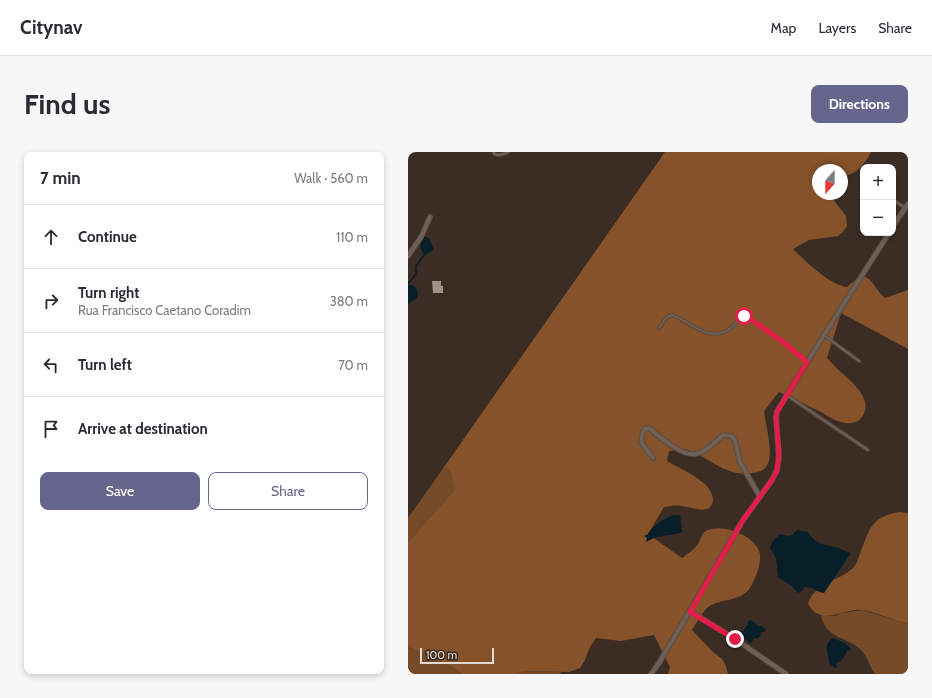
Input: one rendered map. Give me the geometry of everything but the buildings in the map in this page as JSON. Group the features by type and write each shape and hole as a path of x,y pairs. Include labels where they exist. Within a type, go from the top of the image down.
{"street":[{"path":"896,222 907,206"},
{"path":"408,256 422,237 430,217"},
{"path":"651,674 690,612 743,520 772,480 777,470 779,452 776,418 777,412 887,236"},
{"path":"653,458 641,442 643,432 646,428 649,428 685,453 695,454 706,449 723,435 731,436 735,440 740,462 760,497"},
{"path":"690,612 735,639 786,674"}],"lane":[{"path":"494,152 494,154 498,156 508,152"},
{"path":"896,201 907,206"},
{"path":"659,328 670,315 678,317 703,332 717,334 730,328 742,317 747,317 783,342 807,362"},
{"path":"824,335 859,361"},
{"path":"787,395 868,450"}],"shaded area":[{"path":"665,152 871,152 863,164 860,164 860,168 848,176 848,164 812,164 812,200 834,200 846,216 847,226 838,236 809,240 793,249 818,272 840,285 847,287 861,277 865,277 869,279 885,298 908,290 908,349 841,313 827,358 861,392 864,398 865,411 859,420 851,423 839,422 816,409 779,392 764,411 770,455 768,465 761,471 747,474 738,473 722,468 689,450 669,451 667,461 701,481 711,493 713,502 707,509 680,506 664,507 648,534 682,558 697,546 704,532 720,528 738,532 746,536 757,547 760,554 760,562 756,575 753,583 747,591 743,595 713,604 708,607 692,630 713,652 722,659 728,674 668,674 670,667 654,635 621,641 596,638 580,668 569,672 524,671 515,674 462,674 447,664 408,647 408,542 454,490 450,470 444,467"},
{"path":"444,467 450,470 454,490 408,542 408,518"},
{"path":"900,512 908,513 908,624 863,610 848,611 827,616 820,615 814,611 808,604 811,597 821,587 853,568 872,526 883,517"},
{"path":"862,610 908,624 908,674 875,674 863,652 831,632 823,623 821,615 835,616 842,613"},
{"path":"408,647 447,664 462,674 408,674"},
{"path":"523,671 561,672 560,674 515,674"}],"water":[{"path":"424,236 429,238 434,250 425,255 423,254 420,246"},
{"path":"408,285 415,287 418,293 417,298 408,304"},
{"path":"674,515 680,515 682,532 654,538 646,542 647,538 644,536 660,522"},
{"path":"797,530 808,532 814,540 821,544 839,548 851,553 824,593 804,587 802,591 798,593 793,587 778,577 776,558 770,548 772,542 780,534 790,536"},
{"path":"750,620 756,623 757,626 762,626 766,630 765,632 761,632 761,636 753,639 751,644 740,635"},
{"path":"833,638 845,643 851,649 846,652 840,662 836,664 837,668 829,663 827,650 828,644"}],"waterway":[{"path":"408,284 416,274 416,266 424,255"}],"route":[{"path":"735,639 690,612 743,520 772,480 777,470 779,452 776,418 777,412 807,362 783,342 744,316"}]}
